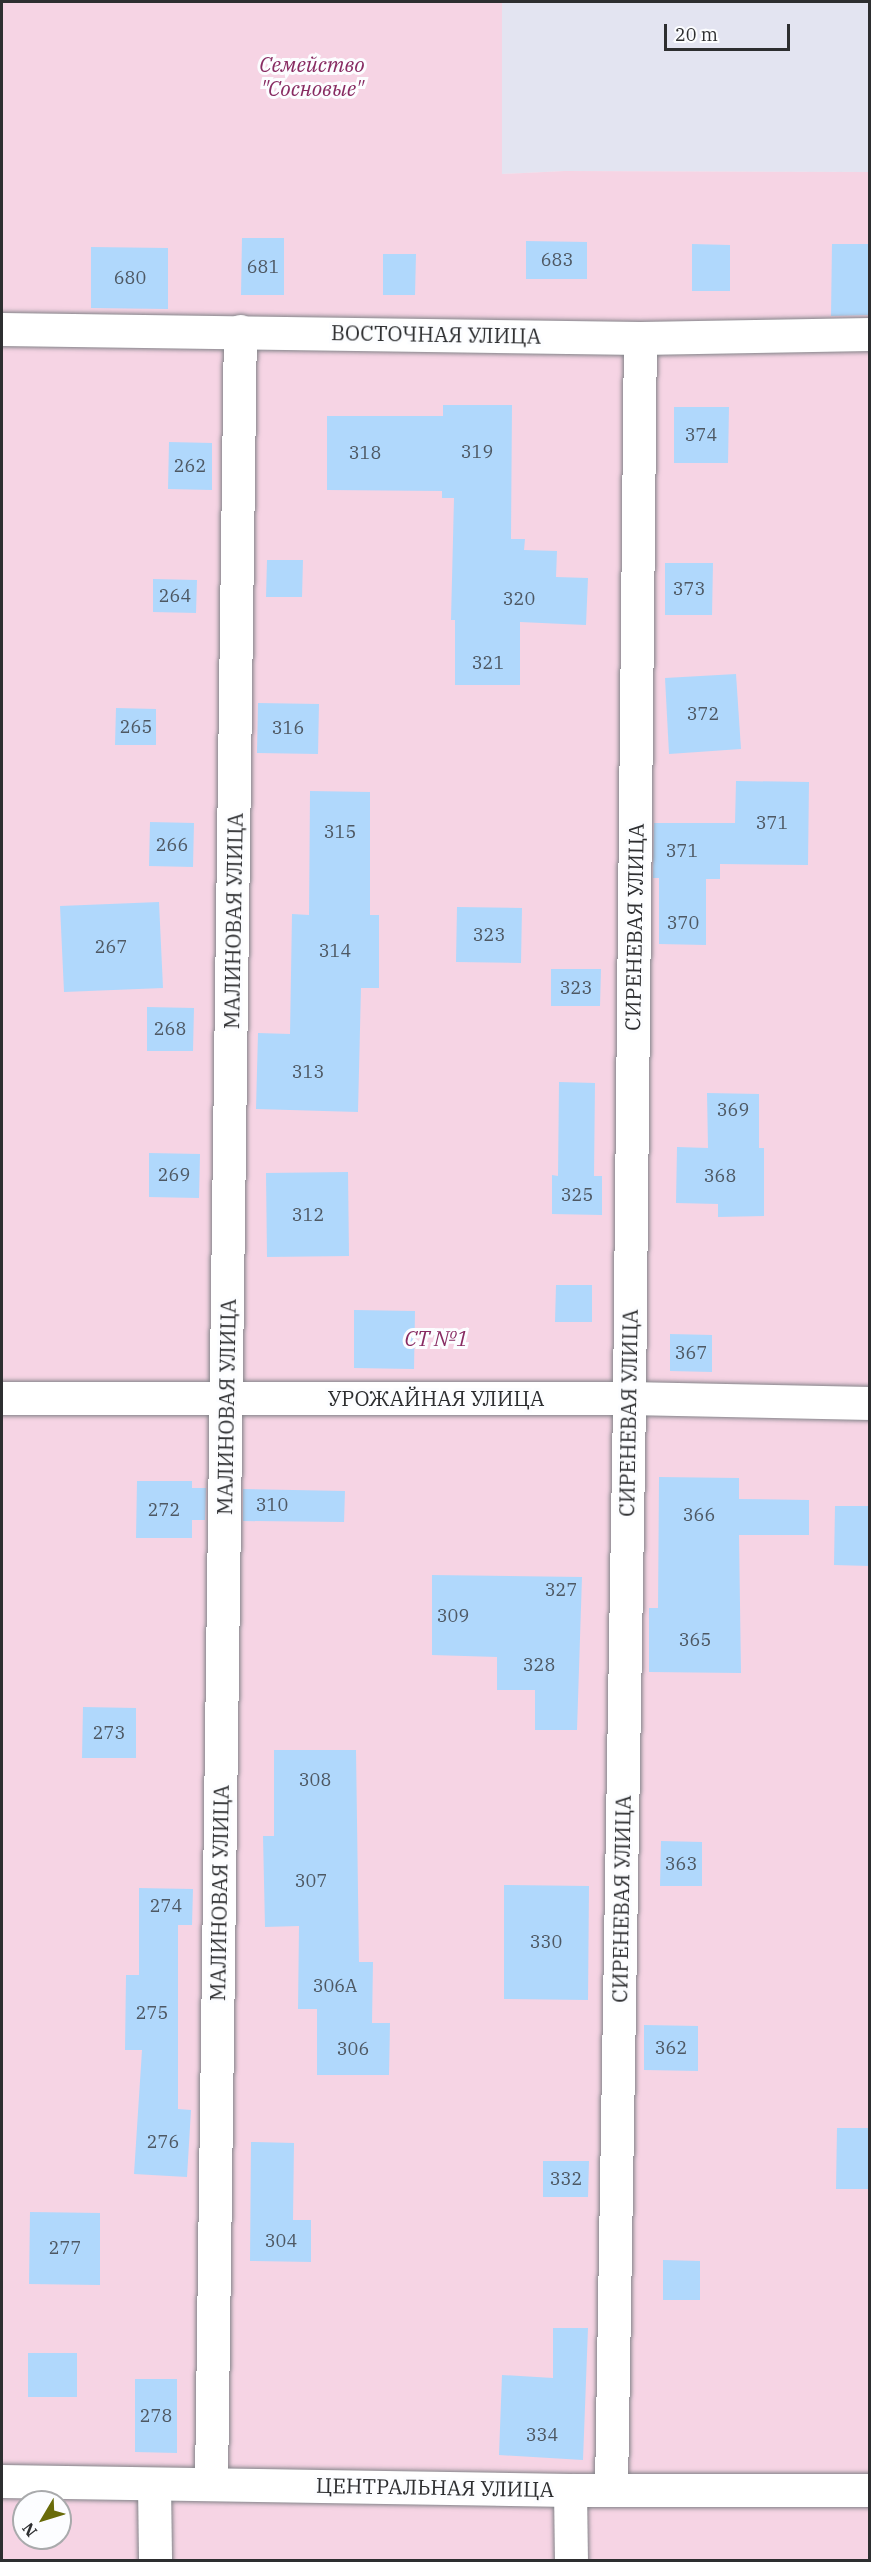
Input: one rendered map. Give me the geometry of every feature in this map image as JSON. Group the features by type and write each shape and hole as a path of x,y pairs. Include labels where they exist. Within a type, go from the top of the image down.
{"street":[{"name":"ВОСТОЧНАЯ УЛИЦА","path":"2,329 640,338 870,334"},
{"name":"МАЛИНОВАЯ УЛИЦА","path":"211,2483 240,331"},
{"name":"СИРЕНЕВАЯ УЛИЦА","path":"611,2488 629,1398 640,338"},
{"name":"УРОЖАЙНАЯ УЛИЦА","path":"2,1398 629,1398 870,1403"},
{"name":"ЦЕНТРАЛЬНАЯ УЛИЦА","path":"2,2481 570,2490 611,2488 870,2490"},
{"path":"154,2485 155,2560"},
{"path":"570,2490 571,2560"}],"shaded area":[{"path":"502,2 869,2 869,172 565,171 502,174"}],"green space":[{"name":"СТ №1","path":"2,2 502,2 502,174 565,171 869,172 869,2560 2,2560"}],"building":[{"path":"242,238 284,238 284,295 241,295"},
{"path":"526,241 587,242 587,279 526,279"},
{"path":"692,244 730,245 730,291 692,291"},
{"path":"832,244 870,244 870,315 831,316"},
{"path":"91,247 168,248 168,309 91,308"},
{"path":"383,254 416,254 415,295 383,295"},
{"path":"443,405 512,405 511,539 525,539 524,550 557,551 556,577 588,578 586,625 520,622 520,685 455,685 455,620 451,620 454,498 442,498 442,491 327,490 327,416 443,416"},
{"path":"674,407 729,407 728,463 674,463"},
{"path":"169,442 212,443 212,490 168,489"},
{"path":"267,560 303,560 302,597 266,597"},
{"path":"665,563 713,563 712,615 665,615"},
{"path":"153,579 197,580 196,613 153,612"},
{"path":"736,674 741,749 669,754 665,678"},
{"path":"258,703 319,704 318,754 257,753"},
{"path":"116,708 156,709 156,745 115,745"},
{"path":"736,781 809,782 808,865 720,864 720,879 706,879 706,945 659,944 659,878 653,878 654,823 735,823"},
{"path":"310,791 370,792 370,915 379,915 379,988 361,988 358,1112 256,1109 258,1033 290,1034 292,914 309,915"},
{"path":"150,822 194,823 193,867 149,866"},
{"path":"159,902 163,988 64,992 60,906"},
{"path":"457,907 522,908 521,963 456,962"},
{"path":"551,969 601,969 600,1006 551,1006"},
{"path":"147,1007 194,1008 193,1051 147,1051"},
{"path":"559,1082 595,1083 594,1176 602,1176 602,1215 552,1214 552,1175 558,1176"},
{"path":"707,1093 759,1094 759,1148 764,1148 764,1216 718,1217 718,1204 676,1203 677,1147 708,1148"},
{"path":"149,1153 200,1154 199,1198 149,1197"},
{"path":"348,1172 349,1256 267,1257 266,1173"},
{"path":"556,1285 592,1285 592,1322 555,1322"},
{"path":"354,1310 415,1311 414,1369 354,1368"},
{"path":"670,1334 712,1335 712,1372 670,1371"},
{"path":"659,1477 739,1478 739,1499 809,1500 809,1535 739,1535 741,1673 649,1672 649,1608 658,1608"},
{"path":"137,1481 192,1481 192,1488 206,1488 205,1520 192,1520 192,1538 136,1538"},
{"path":"243,1489 345,1491 344,1522 243,1521"},
{"path":"835,1506 870,1506 870,1566 834,1565"},
{"path":"432,1575 582,1577 577,1730 535,1730 535,1690 497,1690 497,1657 432,1655"},
{"path":"83,1707 136,1708 136,1758 82,1758"},
{"path":"274,1750 356,1750 359,1962 373,1962 372,2023 390,2023 389,2075 317,2075 317,2009 298,2009 299,1926 265,1927 263,1836 274,1836"},
{"path":"661,1841 702,1842 702,1886 660,1886"},
{"path":"504,1885 589,1886 588,2000 504,1999"},
{"path":"139,1888 193,1889 192,1925 178,1925 178,2109 191,2110 187,2177 134,2174 142,2050 125,2050 126,1975 139,1975"},
{"path":"644,2025 698,2026 698,2071 644,2070"},
{"path":"837,2128 870,2128 870,2189 836,2189"},
{"path":"251,2142 294,2143 293,2220 311,2220 311,2262 250,2261"},
{"path":"543,2161 589,2161 588,2197 543,2197"},
{"path":"30,2212 100,2213 100,2285 29,2284"},
{"path":"663,2260 700,2261 700,2300 663,2300"},
{"path":"553,2328 588,2328 583,2460 499,2455 502,2375 553,2378"},
{"path":"28,2353 77,2353 77,2397 28,2397"},
{"path":"135,2379 177,2379 177,2453 135,2452"}],"park label":[{"name":"Семейство \"Сосновые\"","path":"312,76"}]}
